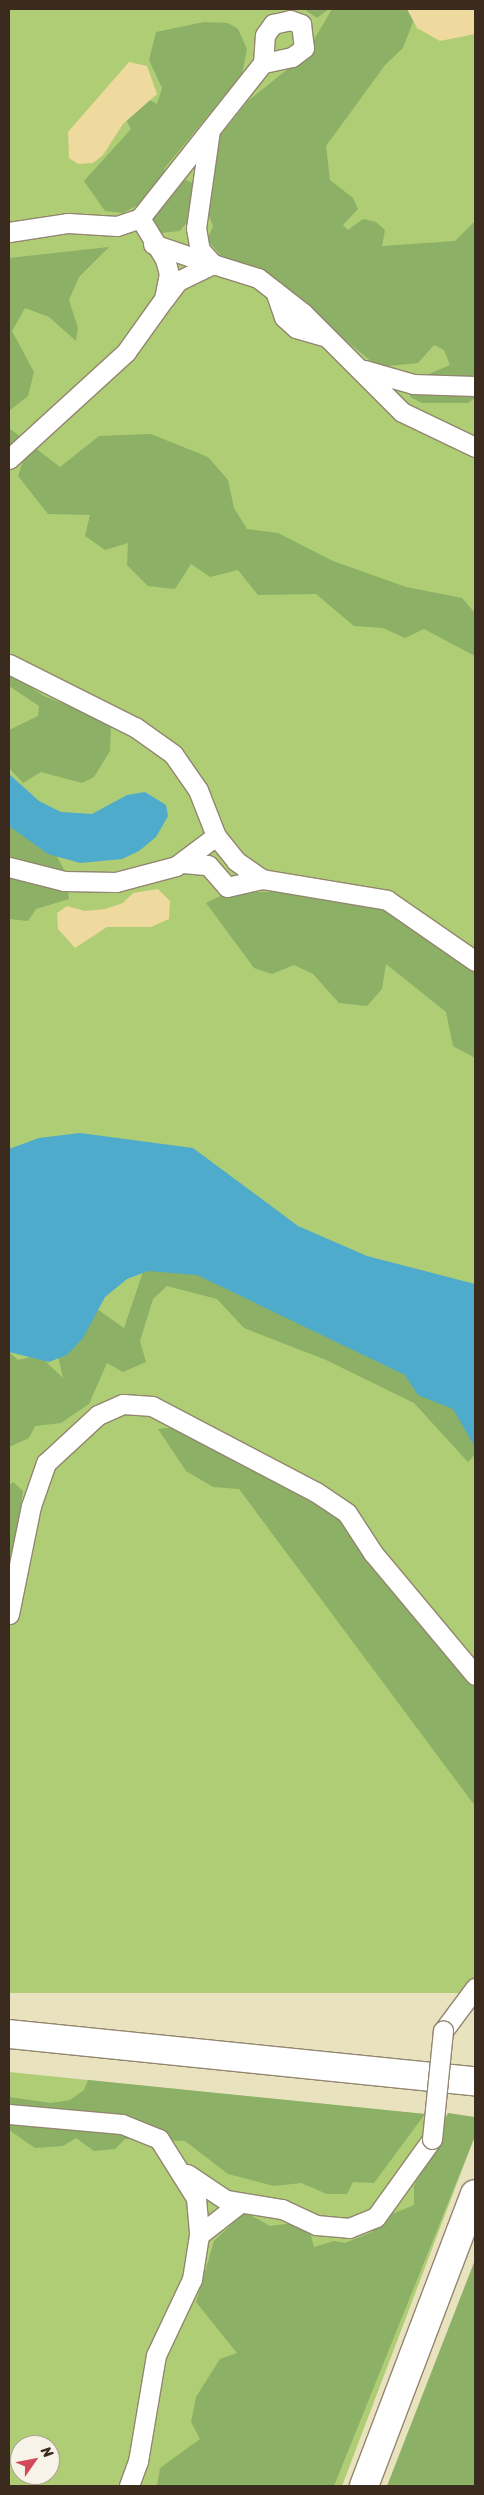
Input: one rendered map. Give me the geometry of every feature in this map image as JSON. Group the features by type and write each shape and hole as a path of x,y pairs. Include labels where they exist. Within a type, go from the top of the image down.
{"street":[{"path":"9,2034 475,2081"},
{"path":"364,2486 475,2194"}],"lane":[{"path":"9,232 68,223 117,226 140,218 263,62"},
{"path":"164,298 188,256 196,228 211,129"},
{"path":"140,218 158,247 169,274 164,298"},
{"path":"117,226 158,247 258,278 324,336 402,412 475,447"},
{"path":"158,247 181,244 196,228"},
{"path":"196,228 200,250 213,264"},
{"path":"9,459 126,352 178,281 213,264"},
{"path":"356,367 413,384 475,386"},
{"path":"402,412 399,396 413,384"},
{"path":"9,664 135,727 173,754 198,790 216,836 236,861 262,879"},
{"path":"183,863 216,836"},
{"path":"9,867 64,881 116,882 183,863 208,865 227,887 262,879 386,900 475,961"},
{"path":"9,1614 30,1506 46,1464 98,1415 123,1404 152,1406 316,1492 347,1513 373,1552 475,1675"},
{"path":"180,2169 208,2191 240,2203 282,2209 316,2225 349,2228 376,2217 432,2140 443,2032 475,1988"},
{"path":"9,2114 122,2124 159,2139 180,2169 196,2198 199,2235 192,2279 156,2355 138,2461 129,2486"},
{"path":"199,2235 240,2203"}],"green space":[{"path":"9,9 475,9 475,1993 9,1993"},
{"path":"304,9 329,9 317,18"},
{"path":"332,9 418,9 403,48 385,65 326,146 330,180 353,198 358,209 343,225 348,230 363,219 376,222 385,230 382,246 455,241 475,221 475,398 468,403 422,403 410,397 413,374 424,376 450,365 444,350 434,345 418,363 378,367 270,278 227,262 207,240 213,226 207,211 191,217 180,231 160,233 141,203 123,213 105,211 84,181 131,129 123,114 146,98 157,104 162,88 149,60 156,32 204,22 228,23 238,29 247,49 242,74 164,169 212,193 216,141 248,101 305,55"},
{"path":"109,247 79,277 69,300 78,328 76,341 49,317 25,308 12,331 34,372 28,396 9,411 9,258"},
{"path":"9,428 60,467 99,436 151,434 208,457 228,480 234,508 247,529 278,533 333,561 406,587 462,598 475,613 475,656 424,629 405,638 383,628 354,626 316,594 258,595 238,570 210,577 191,564 175,589 148,586 127,565 128,543 105,550 85,536 90,515 48,514 18,476 23,461 9,455"},
{"path":"9,673 44,696 111,723 110,751 94,777 82,783 41,772 23,783 9,768 9,730 38,716 39,706 9,686"},
{"path":"9,810 49,842 66,873 69,899 36,909 28,921 9,919"},
{"path":"298,891 390,909 475,971 475,1058 453,1046 446,1012 386,964 382,989 367,1006 339,1003 313,974 294,965 272,974 254,968 206,903 227,893"},
{"path":"146,1263 284,1265 465,1416 475,1440 475,1454 468,1462 414,1403 326,1360 244,1328 217,1299 167,1286 153,1299 140,1341 146,1362 123,1372 107,1363 89,1404 61,1423 35,1426 29,1438 9,1447 9,1352 18,1360 39,1355 63,1378 54,1339 87,1302 124,1328"},
{"path":"178,1427 271,1476 341,1521 475,1687 475,1806 239,1489 213,1487 186,1471 158,1429"},
{"path":"13,1482 23,1491 9,1587 9,1485"},
{"path":"9,2072 474,2119 475,2136 342,2486 9,2486"},
{"path":"88,2080 425,2114 374,2183 353,2182 347,2194 327,2194 301,2183 274,2186 228,2174 185,2141 125,2139 115,2149 94,2151 76,2138 63,2146 35,2148 9,2130 9,2097 51,2103 70,2100 84,2090"},
{"path":"448,2113 475,2117 475,2136 334,2486 157,2486 160,2468 200,2439 191,2422 196,2397 220,2359 237,2353 196,2302 214,2241 245,2212 270,2226 294,2223 310,2232 314,2247 334,2241 345,2243 372,2232 385,2217 414,2205 414,2186"},
{"path":"475,2260 475,2486 387,2486"}],"sand":[{"path":"407,9 475,9 475,34 440,41 417,28"},
{"path":"129,62 147,66 157,94 123,124 103,155 93,163 78,164 69,158 68,132"},
{"path":"158,889 170,901 169,919 151,927 107,927 75,948 58,929 57,913 67,906 85,911 105,909 123,903 133,893"}],"water":[{"path":"9,774 39,801 61,812 92,814 127,795 145,792 166,805 168,816 156,837 139,851 122,859 80,863 48,854 9,826"},
{"path":"80,1133 193,1148 298,1226 367,1256 475,1284 475,1447 453,1409 418,1395 405,1375 197,1275 148,1271 127,1279 105,1297 83,1338 67,1355 49,1362 9,1352 9,1149 39,1138"}]}
